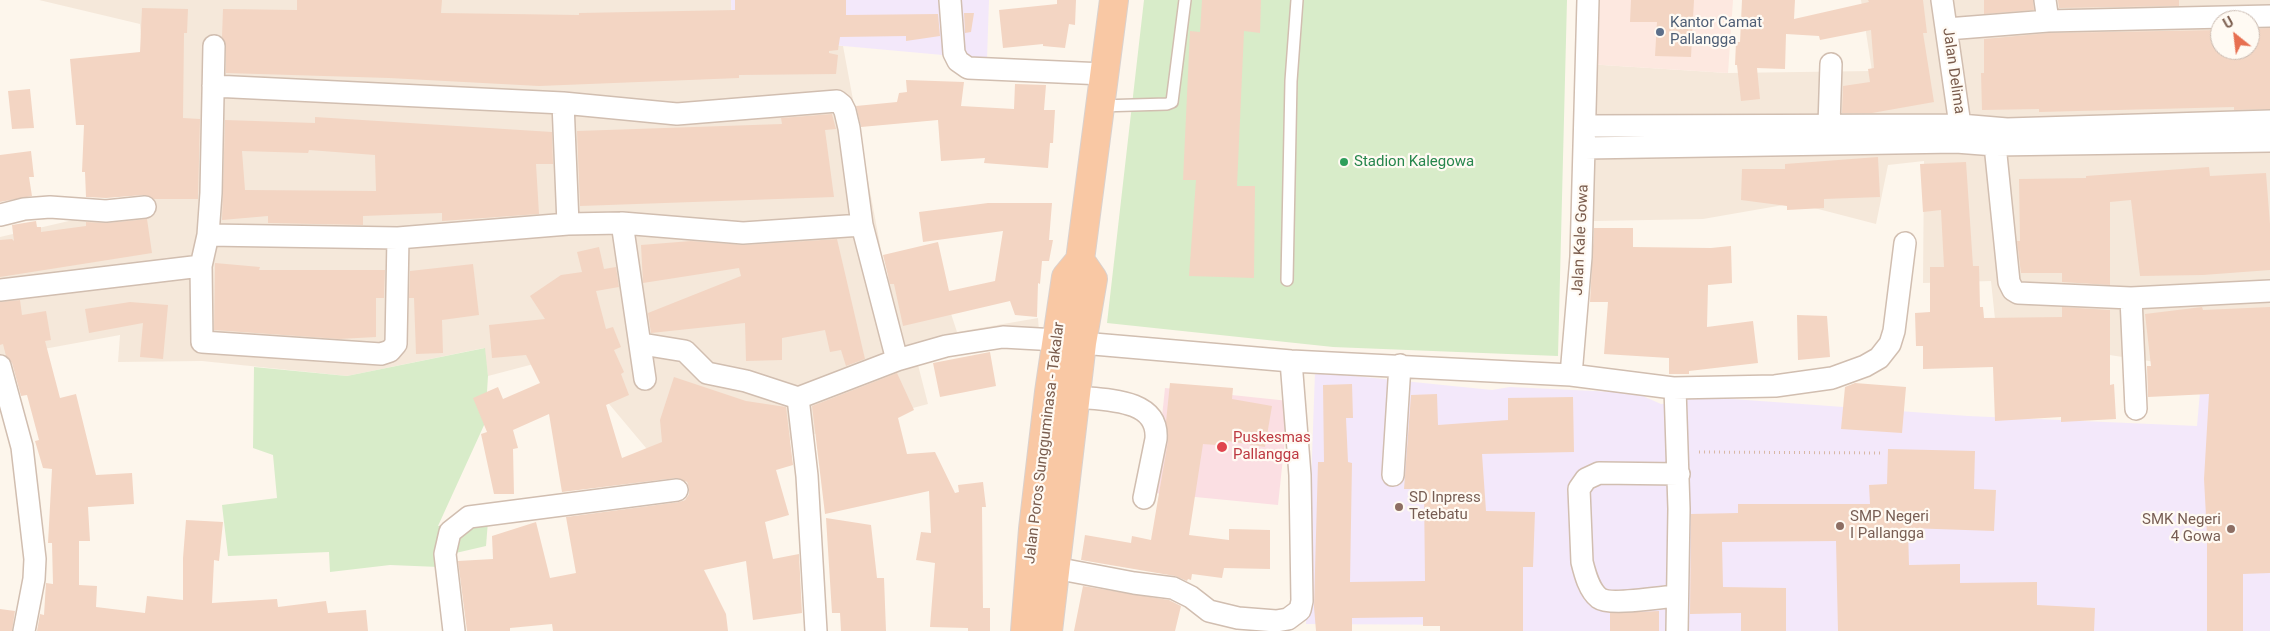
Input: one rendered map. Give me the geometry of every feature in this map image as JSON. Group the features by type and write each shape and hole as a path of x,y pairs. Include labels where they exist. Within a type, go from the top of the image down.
{"highway":[{"name":"Jalan Poros Sungguminasa - Takalar","path":"1025,631 1033,529 1049,392 1093,279 1080,260 1114,0"},
{"name":"Jalan Poros Sungguminasa - Takalar","path":"1048,631 1076,397 1070,342"}],"street":[{"path":"950,0 954,54 968,68 1104,74"},
{"name":"Jalan Kale Gowa","path":"1571,375 1581,257 1588,0"},
{"name":"Jalan Delima","path":"1942,0 1947,29 1958,134"},
{"path":"2045,0 2048,21"},
{"path":"1947,29 2048,21 2270,16"},
{"path":"214,46 208,235 201,266 202,342 381,354 390,351 396,344 398,238"},
{"path":"1829,125 1831,64"},
{"path":"214,86 563,103 677,114 837,102 845,111 849,128 862,225 897,360"},
{"path":"563,103 568,224"},
{"path":"2001,137 2270,121"},
{"path":"1586,126 1694,124 1829,125 2001,137 2270,141"},
{"path":"1693,147 1694,124"},
{"path":"1585,148 1693,147 1958,134"},
{"path":"2001,137 2004,245 2009,282 2013,290 2018,293 2131,298 2270,291"},
{"path":"0,215 24,209 50,207 106,211 145,207"},
{"path":"208,235 398,238 568,224 622,223 742,233 862,225"},
{"path":"622,223 642,344 645,379"},
{"path":"642,344 685,351 707,373 746,381 798,398 897,360 946,346 1003,337 1292,361 1571,375 1675,388 1775,386 1832,378 1866,366 1879,358 1890,344 1894,330 1905,243"},
{"path":"0,290 201,266"},
{"path":"2131,298 2136,409"},
{"path":"1055,568 1134,583 1173,588 1191,597 1201,607 1223,616 1276,621 1295,616 1300,610 1302,601 1300,476 1292,361"},
{"path":"1393,475 1400,365"},
{"path":"0,366 22,447 35,559 34,579 24,631"},
{"path":"1675,388 1679,474 1678,631"},
{"path":"1076,397 1131,405 1141,408 1150,416 1157,431 1144,498"},
{"path":"798,398 806,476 816,631"},
{"path":"1677,596 1606,601 1599,598 1585,573 1582,562 1579,489 1586,479 1599,473 1679,474"},
{"path":"454,631 445,554 450,532 469,517 678,490"}],"lane":[{"path":"1100,106 1167,104 1172,102 1185,0"},
{"path":"1287,280 1291,81 1297,0"}],"path":[{"path":"1678,452 1883,453"}],"shaded area":[{"path":"39,0 731,0 733,36 843,46 886,277 937,271 957,332 1038,318 1040,345 916,357 928,404 667,473 568,355 488,376 484,348 347,376 202,361 118,362 120,335 0,357 0,237 86,217 153,211 140,24"},
{"path":"731,0 989,0 987,59 733,36"},
{"name":"Kantor Camat Pallangga","path":"1592,0 1733,0 1728,73 1587,64"},
{"path":"1861,0 2270,0 2270,360 2202,369 1997,338 1991,281 1923,283 1924,161 1888,165 1876,224 1795,203 1703,219 1594,221 1587,64 1728,73 1872,71"},
{"name":"SMP Negeri I Pallangga","path":"2270,360 2270,631 1483,631 1483,625 1306,624 1315,372 1492,390 1510,387 1636,393 1661,404 1673,403 1691,396 1968,416 2197,426 2202,369"},
{"name":"Puskesmas Pallangga","path":"1165,388 1289,401 1278,505 1154,493"}],"green space":[{"name":"Stadion Kalegowa","path":"1144,0 1567,0 1558,356 1333,347 1107,323"},
{"path":"485,348 488,376 485,423 438,526 488,521 486,546 447,555 439,567 390,565 330,572 329,552 228,556 222,505 277,498 273,455 253,448 254,367 347,376"}],"building":[{"path":"297,0 442,0 441,13 579,15 579,13 735,10 735,0 846,0 846,15 938,14 940,36 906,41 906,36 840,37 838,50 829,51 829,53 838,55 836,74 739,75 739,78 539,86 389,78 226,73 226,46 222,37 223,9 297,10"},
{"path":"1057,0 1076,0 1075,25 1069,24 1065,48 1043,46 1043,44 1003,48 999,10 1057,4"},
{"path":"1202,0 1261,0 1260,33 1244,31 1237,186 1255,186 1254,278 1189,276 1196,180 1183,180 1190,31 1200,32"},
{"path":"1631,0 1694,0 1691,57 1655,56 1657,22 1630,22"},
{"path":"1742,0 1795,0 1794,19 1869,2 1868,0 1923,0 1927,33 1923,33 1934,102 1872,113 1842,113 1843,86 1870,82 1868,69 1874,68 1871,30 1820,40 1819,36 1786,34 1785,69 1757,68 1760,99 1741,101 1737,65 1735,65 1736,42 1740,42"},
{"path":"1984,0 2033,0 2034,10 1984,14"},
{"path":"2058,0 2179,0 2179,6 2059,8"},
{"path":"142,8 188,9 187,33 184,33 183,118 200,119 198,199 154,199 144,195 106,198 86,197 85,172 82,172 84,125 76,125 70,59 140,52"},
{"path":"964,13 974,13 971,32 965,33"},
{"path":"2260,28 2270,28 2270,109 2234,110 2234,107 2039,112 2039,109 1982,110 1981,73 1984,73 1984,39 2049,33 2210,30 2210,60 2260,60"},
{"path":"906,80 964,82 961,106 1014,109 1015,84 1046,85 1044,110 1055,110 1053,143 1050,143 1048,168 984,163 985,158 941,161 938,120 861,127 856,106 897,102 899,93 907,92"},
{"path":"30,89 34,128 12,129 8,91"},
{"path":"832,114 836,129 825,130 834,197 580,206 577,131 782,124 781,118"},
{"path":"315,117 552,132 553,164 536,164 539,214 442,221 442,213 363,216 363,225 268,223 268,216 222,220 225,120 315,123","holes":["309,150 375,155 376,191 245,190 242,151 308,153"]},
{"path":"31,151 34,177 29,177 32,196 0,202 0,155"},
{"path":"1878,157 1880,197 1824,199 1824,208 1787,210 1787,206 1741,200 1742,169 1785,169 1785,164"},
{"path":"1966,162 1973,266 1979,266 1980,307 1983,307 1984,318 2062,317 2062,307 2110,310 2110,385 2114,384 2116,419 2061,422 2061,417 1995,421 1993,367 1923,369 1923,346 1916,346 1915,313 1930,312 1930,267 1944,267 1941,210 1923,212 1920,164"},
{"path":"2209,167 2210,176 2266,173 2270,224 2270,270 2203,275 2140,276 2131,200 2110,202 2110,285 2062,282 2062,273 2021,273 2017,241 2020,241 2019,179 2086,178 2086,176"},
{"path":"988,203 1052,203 1049,240 1053,240 1049,261 1042,261 1040,284 1038,283 1037,317 1015,315 1010,301 903,326 894,284 890,284 883,255 938,242 949,291 995,281 1003,231 923,242 919,212"},
{"path":"147,219 152,253 0,277 0,240 12,239 14,241 12,225 36,221 37,227 41,227 41,232 86,226 86,222 107,223"},
{"path":"1594,228 1633,228 1633,247 1711,248 1731,246 1732,283 1708,285 1707,327 1753,321 1758,363 1689,371 1689,374 1669,374 1669,358 1604,354 1608,302 1590,302"},
{"path":"837,239 865,359 846,366 841,350 830,352 825,330 782,338 782,360 746,361 745,323 651,333 648,313 741,276 739,268 643,283 641,245 691,241 744,245"},
{"path":"599,247 604,269 616,267 619,287 596,291 606,329 613,327 621,347 614,350 624,372 621,374 629,395 606,405 622,458 662,442 660,420 674,377 746,401 786,407 793,465 776,470 789,515 765,522 773,559 799,554 802,613 753,620 746,561 704,570 726,614 728,631 553,631 552,624 510,628 510,631 467,631 458,561 493,559 492,536 536,522 550,578 576,573 566,517 679,502 685,500 689,494 687,482 676,478 562,492 549,414 513,430 518,448 513,449 514,494 494,494 481,434 487,432 473,398 498,387 503,399 540,383 526,355 492,358 489,325 545,319 530,296 561,275 582,272 577,252"},
{"path":"215,263 260,267 259,270 385,270 384,298 376,298 376,337 339,339 214,330"},
{"path":"473,264 479,315 442,320 443,353 416,354 414,298 409,298 410,271"},
{"path":"20,300 22,315 46,311 51,340 45,341 60,398 76,394 96,475 132,473 134,504 88,507 90,541 79,541 79,585 97,586 96,607 145,613 147,596 183,600 183,558 186,520 223,522 219,561 214,560 212,603 277,599 278,607 326,601 328,613 366,610 368,631 37,631 40,614 44,615 46,583 53,584 52,543 48,543 52,469 43,468 35,441 39,440 27,395 21,396 12,363 6,356 3,344 0,345 0,302"},
{"path":"130,302 168,305 163,359 140,357 143,323 89,333 85,309"},
{"name":"SMK Negeri 4 Gowa","path":"2202,307 2203,310 2270,307 2270,573 2243,574 2243,631 2207,631 2207,535 2204,479 2209,394 2148,397 2147,366 2151,366 2145,314"},
{"path":"1797,315 1827,316 1830,357 1798,360"},
{"path":"990,352 996,386 940,397 933,363"},
{"path":"897,373 914,410 898,418 907,454 935,452 955,493 959,492 958,485 983,482 986,507 982,507 983,608 990,608 990,631 968,631 968,628 930,627 935,563 916,560 921,532 931,533 929,491 825,514 812,406"},
{"path":"1170,383 1233,388 1232,399 1272,406 1265,447 1228,441 1228,446 1203,444 1189,535 1229,540 1229,529 1270,530 1270,569 1224,568 1222,578 1192,574 1191,580 1188,579 1187,581 1175,576 1081,560 1085,535 1131,543 1132,536 1151,540 1168,441 1166,422"},
{"path":"1855,383 1906,387 1902,433 1841,429 1845,387"},
{"path":"1352,384 1353,418 1346,418 1348,462 1352,463 1350,582 1425,581 1424,489 1404,489 1411,395 1437,394 1438,425 1508,420 1508,398 1573,397 1574,452 1482,454 1486,511 1535,512 1533,567 1523,567 1523,631 1440,631 1440,626 1423,626 1423,617 1352,618 1352,631 1316,631 1314,607 1318,462 1324,462 1323,385"},
{"path":"1888,449 1975,451 1974,489 1996,490 1994,531 1908,528 1909,565 1960,564 1960,583 2037,582 2037,605 2095,608 2094,631 1838,631 1836,541 1722,542 1723,587 1786,588 1786,631 1741,631 1741,613 1690,614 1691,514 1738,513 1738,504 1870,504 1869,485 1887,484"},
{"path":"826,518 871,525 877,578 884,578 886,631 841,631 840,613 832,613"},
{"path":"1083,586 1169,600 1181,606 1175,631 1074,631"},
{"path":"0,609 15,611 12,631 0,631"},
{"path":"1659,611 1659,631 1610,631 1610,613"}],"place":[{"name":"Kantor Camat Pallangga","path":"1660,32"},
{"name":"Stadion Kalegowa","path":"1344,162"},
{"name":"Puskesmas Pallangga","path":"1222,447"},
{"name":"SD Inpress Tetebatu","path":"1399,507"},
{"name":"SMP Negeri I Pallangga","path":"1840,526"},
{"name":"SMK Negeri 4 Gowa","path":"2231,529"}]}
